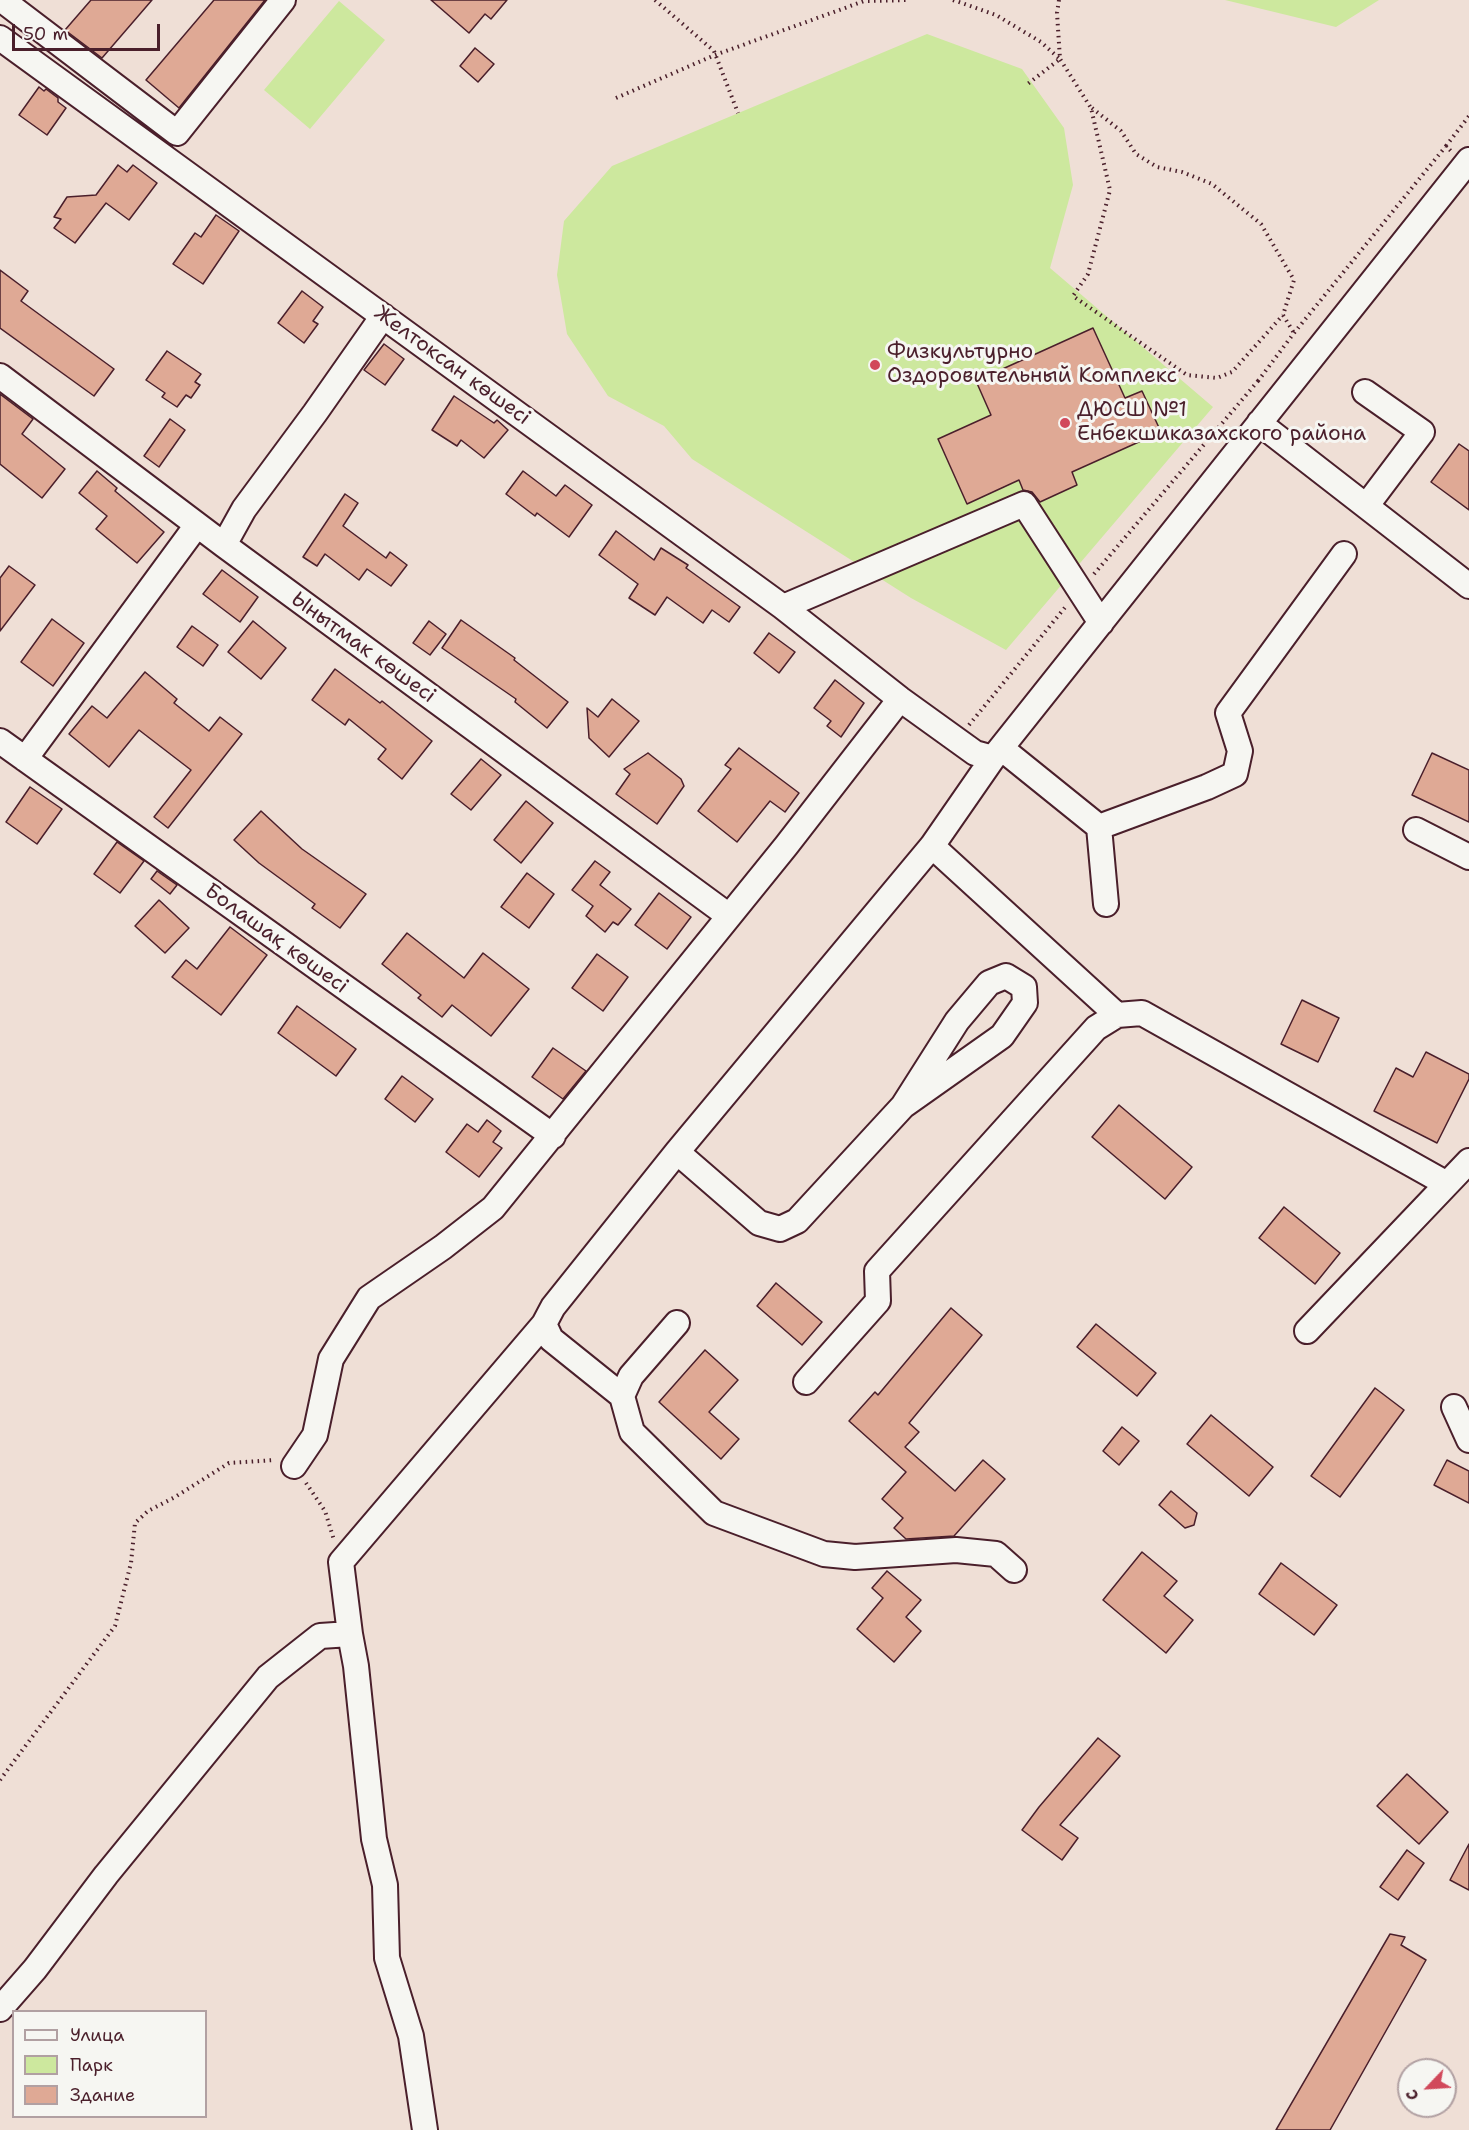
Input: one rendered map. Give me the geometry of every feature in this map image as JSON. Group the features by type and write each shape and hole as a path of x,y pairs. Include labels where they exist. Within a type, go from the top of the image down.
{"street":[{"path":"2,0 177,133 284,0"},
{"name":"Желтоксан көшесі","path":"0,38 783,607 900,699 975,753 997,753 1099,827"},
{"path":"425,2130 411,2036 387,1958 385,1885 374,1839 356,1666 341,1562 544,1324 553,1306 677,1152 932,846 997,753 1467,162"},
{"path":"224,545 244,509 383,316"},
{"name":"Ынытмак көшесі","path":"0,376 224,545 729,916"},
{"path":"1365,392 1422,432 1367,505"},
{"path":"1259,423 1469,586"},
{"path":"783,607 1024,504 1101,623"},
{"path":"25,759 197,525"},
{"path":"1106,904 1099,827 1207,787 1235,774 1240,751 1228,713 1344,554"},
{"path":"294,1466 315,1435 331,1359 369,1298 443,1247 493,1208 786,846 900,699"},
{"name":"Болашақ көшесі","path":"0,741 553,1136"},
{"path":"1416,830 1469,857"},
{"path":"932,846 1116,1015"},
{"path":"677,1152 759,1223 780,1229 797,1221 903,1106 957,1021 989,983 1006,976 1024,987 1025,1003 1002,1036 903,1106"},
{"path":"806,1382 878,1301 877,1271 1096,1028 1116,1015 1142,1013 1447,1184"},
{"path":"1307,1330 1469,1161"},
{"path":"622,1396 631,1376 677,1323"},
{"path":"544,1324 551,1339 622,1396 632,1432 714,1513 824,1554 855,1557 910,1555 956,1550 996,1554 1014,1570"},
{"path":"1454,1407 1469,1440"},
{"path":"0,2008 35,1968 106,1875 268,1677 320,1636 350,1634"}],"path":[{"path":"656,0 714,51 738,113"},
{"path":"616,98 715,55 867,0 909,0"},
{"path":"953,0 996,15 1041,42 1060,59 1091,108 1110,190 1088,274 1073,296 1187,375 1217,378 1232,372 1283,315 1294,280 1261,224 1212,184 1182,172 1157,167 1136,154 1121,131 1091,108"},
{"path":"1059,0 1057,13 1060,59"},
{"path":"1025,86 1060,59"},
{"path":"958,740 1079,590 1258,381 1469,116"},
{"path":"1446,146 1467,162"},
{"path":"1283,315 1294,333"},
{"path":"1258,381 1279,398"},
{"path":"0,1780 115,1626 131,1563 135,1523 148,1511 229,1463 273,1459 294,1466 325,1511 341,1562"}],"green space":[{"path":"1225,0 1379,0 1336,27"},
{"path":"339,1 385,40 310,129 264,90"},
{"name":"Физкультурно Оздоровительный Комплекс","path":"927,34 1022,69 1064,128 1073,185 1050,268 1213,407 1006,650 911,598 692,459 664,426 608,396 567,334 557,275 564,221 612,166"}],"building":[{"path":"91,0 152,0 102,58 65,30"},
{"path":"214,0 265,0 179,108 146,80"},
{"path":"431,0 507,0 491,19 485,14 469,33"},
{"path":"475,48 494,64 478,82 460,66"},
{"path":"39,87 58,98 58,102 66,108 47,135 19,115"},
{"path":"118,165 127,172 133,165 157,183 129,220 106,203 75,243 54,228 61,219 54,217 67,197 96,195"},
{"path":"216,215 239,231 203,284 173,264 195,233 201,237"},
{"path":"0,270 28,291 21,301 114,369 94,396 0,328"},
{"path":"302,291 323,307 313,321 318,324 304,343 278,323"},
{"name":"ДЮСШ №1 Енбекшиказахского района","path":"1093,328 1125,398 1142,391 1161,432 1072,472 1077,485 1040,502 1032,492 1023,490 1019,480 967,504 938,439 991,415 976,381"},
{"path":"384,344 404,359 385,385 364,370"},
{"path":"167,351 201,374 195,382 200,385 191,398 186,395 177,407 162,397 165,393 146,380"},
{"path":"0,394 33,419 22,434 65,469 42,498 0,464"},
{"path":"454,396 494,423 497,420 508,430 484,458 461,440 457,446 432,430"},
{"path":"170,419 185,430 159,467 144,456"},
{"path":"1459,444 1469,451 1469,510 1431,482"},
{"path":"97,471 117,488 115,491 164,532 137,563 96,529 107,516 79,493"},
{"path":"523,471 556,496 565,485 592,505 569,537 537,513 535,516 506,494"},
{"path":"345,494 358,503 343,526 386,558 390,552 407,565 391,586 367,569 359,580 325,554 317,566 303,557"},
{"path":"616,531 654,560 661,548 688,565 686,568 740,607 729,622 712,610 703,623 667,597 655,615 629,598 638,584 599,555"},
{"path":"9,566 35,585 0,631 0,578"},
{"path":"222,570 258,597 240,622 203,594"},
{"path":"52,619 84,643 53,686 21,662"},
{"path":"461,620 515,658 514,660 568,702 547,728 515,702 516,699 442,648"},
{"path":"253,621 286,648 261,679 228,652"},
{"path":"429,621 446,634 430,655 413,643"},
{"path":"192,626 218,645 203,666 177,647"},
{"path":"769,633 795,652 779,673 754,653"},
{"path":"335,669 380,703 382,701 432,741 402,779 378,759 386,749 349,719 345,725 312,700"},
{"path":"145,672 177,699 174,703 209,731 220,717 242,734 168,828 154,817 191,770 139,730 109,767 69,734 92,706 107,718"},
{"path":"835,680 864,703 841,737 827,726 831,721 814,708"},
{"path":"612,699 639,721 609,757 589,738 587,708 598,717"},
{"path":"739,748 799,793 785,812 770,801 737,842 698,811 731,769 725,765"},
{"path":"648,753 681,779 684,786 657,824 616,794 630,774 624,769"},
{"path":"1432,753 1469,770 1469,822 1412,795"},
{"path":"481,759 501,775 471,810 451,794"},
{"path":"30,787 62,809 37,844 6,822"},
{"path":"526,801 553,823 521,863 494,840"},
{"path":"261,811 302,849 366,894 340,928 312,908 315,904 259,863 234,840"},
{"path":"117,842 144,861 120,893 94,874"},
{"path":"595,861 610,872 600,885 631,909 618,925 613,922 605,932 586,916 593,906 572,890"},
{"path":"157,871 177,885 170,894 151,879"},
{"path":"527,873 554,894 529,928 501,907"},
{"path":"659,893 691,917 667,949 635,925"},
{"path":"159,900 189,928 165,953 135,926"},
{"path":"230,927 267,955 221,1015 172,977 186,960 197,969"},
{"path":"407,933 464,978 483,953 529,989 491,1036 452,1005 442,1017 418,998 421,995 382,964"},
{"path":"597,954 628,977 603,1011 572,988"},
{"path":"1302,1000 1339,1018 1318,1062 1281,1044"},
{"path":"297,1006 356,1049 336,1076 278,1033"},
{"path":"553,1048 586,1071 563,1099 532,1077"},
{"path":"1426,1052 1469,1074 1469,1079 1437,1143 1374,1111 1396,1068 1413,1077"},
{"path":"402,1076 433,1099 415,1122 385,1099"},
{"path":"1119,1105 1192,1167 1165,1199 1092,1137"},
{"path":"487,1120 501,1131 493,1142 502,1148 479,1177 446,1152 467,1124 478,1132"},
{"path":"1284,1207 1340,1253 1315,1284 1259,1238"},
{"path":"776,1283 822,1322 802,1345 757,1306"},
{"path":"951,1308 982,1335 909,1423 919,1432 905,1447 955,1491 983,1460 1005,1479 954,1536 906,1539 894,1528 903,1518 882,1499 906,1472 849,1421 875,1392 878,1395"},
{"path":"1096,1324 1156,1373 1137,1396 1077,1347"},
{"path":"705,1350 738,1380 709,1412 739,1439 721,1459 659,1402"},
{"path":"1375,1388 1404,1410 1340,1497 1311,1476"},
{"path":"1211,1415 1273,1467 1249,1496 1187,1444"},
{"path":"1122,1427 1139,1441 1119,1465 1103,1451"},
{"path":"1447,1460 1469,1471 1469,1503 1434,1485"},
{"path":"1171,1491 1197,1513 1194,1525 1185,1528 1159,1505"},
{"path":"1142,1552 1177,1581 1164,1596 1193,1620 1166,1653 1103,1600"},
{"path":"1281,1563 1337,1605 1314,1635 1259,1594"},
{"path":"887,1571 921,1600 906,1617 921,1631 894,1662 857,1629 883,1598 872,1588"},
{"path":"1098,1738 1120,1756 1060,1825 1078,1838 1062,1860 1022,1830"},
{"path":"1407,1774 1448,1812 1419,1844 1377,1806"},
{"path":"1469,1844 1469,1890 1450,1880"},
{"path":"1407,1850 1424,1863 1398,1900 1380,1887"},
{"path":"1390,1934 1405,1937 1401,1945 1426,1960 1330,2130 1276,2130"}],"place":[{"name":"Физкультурно Оздоровительный Комплекс","path":"875,365"},
{"name":"ДЮСШ №1 Енбекшиказахского района","path":"1065,423"}]}
